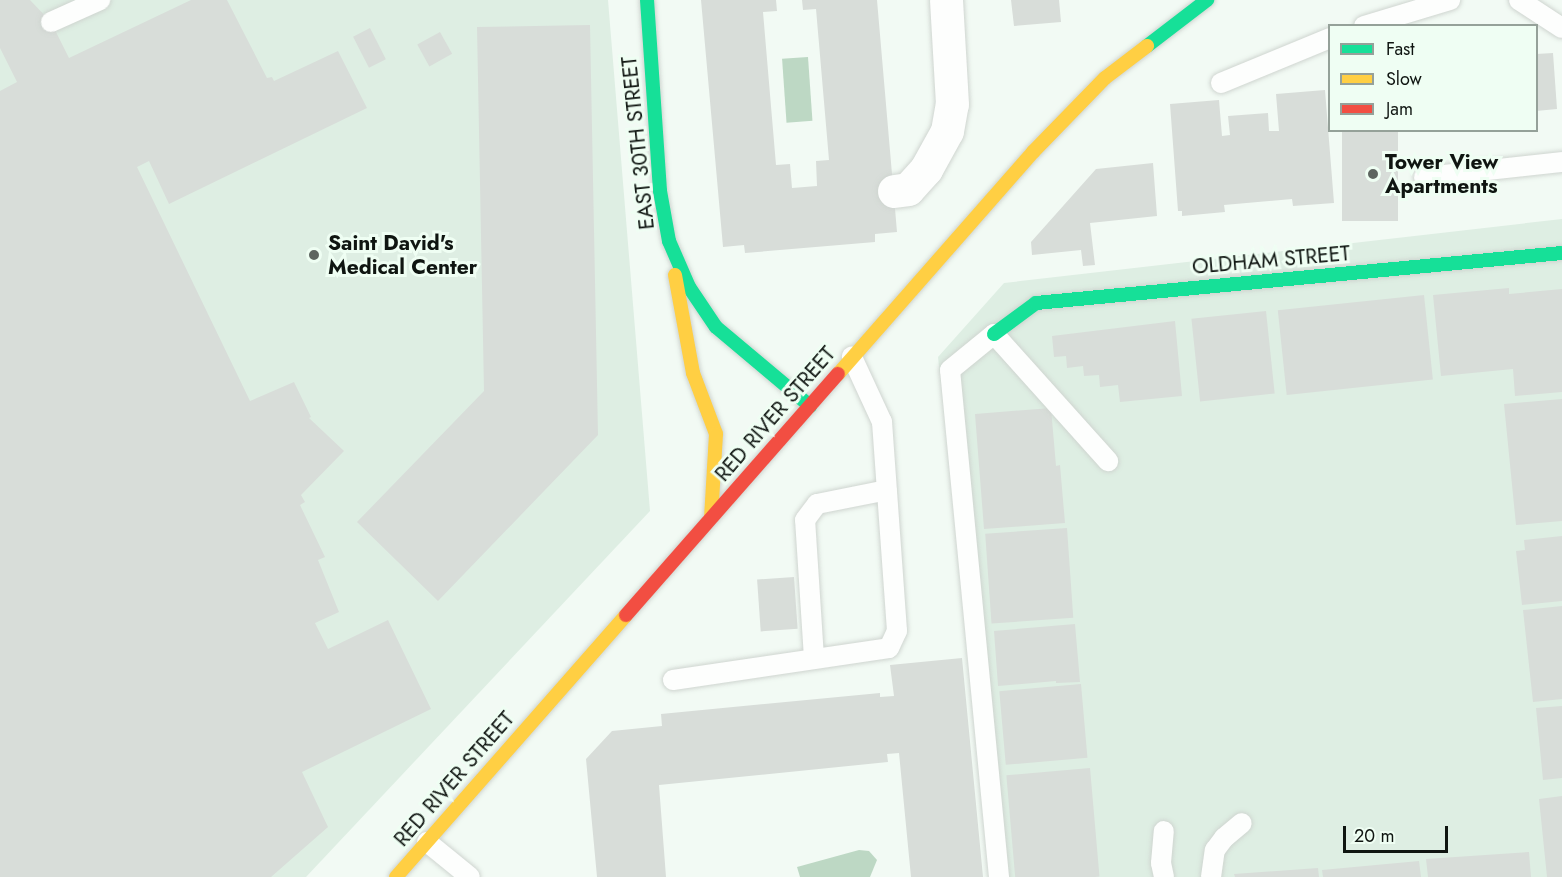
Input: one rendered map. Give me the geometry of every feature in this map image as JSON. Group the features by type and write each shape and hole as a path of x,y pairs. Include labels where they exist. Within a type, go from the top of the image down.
{"main road":[{"name":"EAST 30TH STREET","path":"647,0 660,191 669,241 689,287 716,327 810,406"},
{"name":"RED RIVER STREET","path":"396,877 1033,152 1105,78 1207,0"},
{"path":"669,241 693,373 716,434 711,518"},
{"name":"OLDHAM STREET","path":"994,334 1036,303 1562,253"}],"street":[{"path":"894,191 908,189 914,183 926,169 947,131 952,104 946,0"}],"lane":[{"path":"51,22 100,0"},
{"path":"1371,24 1450,0"},
{"path":"1519,0 1562,28"},
{"path":"1221,83 1328,38"},
{"path":"1424,177 1562,162"},
{"path":"999,877 950,370 994,334 1108,461"},
{"path":"673,680 889,648 897,631 882,422 852,357"},
{"path":"814,658 805,520 817,504 887,490"},
{"path":"1211,877 1215,850 1224,838 1242,823"},
{"path":"1164,831 1161,863 1164,877"},
{"path":"427,842 470,877"}],"shaded area":[{"name":"Saint David's Medical Center","path":"0,0 608,0 650,511 306,877 0,877"},
{"path":"808,57 812,121 787,123 782,59"},
{"path":"1562,219 1562,877 994,877 938,357 1004,283"},
{"path":"859,850 869,851 877,860 870,877 800,877 797,867"}],"building":[{"path":"0,0 30,0 51,22 69,58 191,0 227,0 267,78 272,77 274,81 338,51 367,108 169,204 149,161 137,167 250,401 294,382 311,417 309,418 344,451 301,495 305,502 300,505 325,557 318,560 339,612 315,623 328,649 388,620 431,709 302,772 328,827 271,877 0,877 0,91 17,82 0,48"},
{"path":"701,0 776,0 777,11 763,12 776,165 790,164 792,188 817,186 816,161 829,160 816,9 803,10 802,0 877,0 897,232 875,234 875,242 745,253 744,245 723,247"},
{"path":"1011,0 1059,0 1061,22 1014,26"},
{"path":"590,25 598,435 438,601 357,522 484,391 477,27"},
{"path":"370,28 386,59 369,68 353,37"},
{"path":"440,32 452,54 429,66 417,45"},
{"name":"Tower View Apartments","path":"1553,53 1557,109 1538,111 1538,54"},
{"path":"1325,90 1334,203 1293,206 1292,199 1224,205 1225,212 1182,216 1182,211 1178,211 1170,104 1219,100 1222,136 1230,135 1228,116 1268,113 1269,131 1279,131 1276,94"},
{"name":"Tower View Apartments","path":"1342,132 1398,132 1398,221 1342,221"},
{"path":"1153,163 1157,216 1090,223 1095,265 1083,266 1081,250 1032,255 1031,242 1096,169"},
{"path":"1509,288 1509,294 1562,289 1562,392 1515,396 1513,369 1441,376 1433,295"},
{"path":"1424,295 1433,380 1287,395 1278,310"},
{"path":"1266,311 1275,394 1200,401 1191,319"},
{"path":"1175,321 1182,396 1120,402 1118,385 1100,387 1099,375 1084,376 1083,366 1067,368 1066,356 1054,357 1052,336"},
{"path":"1562,399 1562,521 1516,525 1504,404"},
{"path":"1051,408 1056,466 1060,465 1065,523 984,529 975,414"},
{"path":"1067,528 1073,618 991,624 985,534"},
{"path":"1562,536 1562,601 1522,605 1516,551 1525,550 1524,540"},
{"path":"794,577 798,629 761,631 757,580"},
{"path":"1562,606 1562,699 1533,702 1523,610"},
{"path":"1075,624 1080,682 1056,683 1056,681 998,686 994,631"},
{"path":"962,658 983,877 911,877 899,753 887,754 888,762 659,785 666,877 597,877 586,759 612,731 662,726 661,714 880,693 880,697 894,696 890,665"},
{"path":"1081,684 1087,758 1006,765 999,691"},
{"path":"1562,706 1562,778 1543,780 1536,708"},
{"path":"1090,768 1099,877 1015,877 1006,775"},
{"path":"1562,796 1562,877 1547,877 1539,799"},
{"path":"1529,852 1531,877 1428,877 1426,859"},
{"path":"1419,861 1421,877 1323,877 1322,870"},
{"path":"1318,868 1319,877 1235,877 1234,874"}],"traffic: fast":[{"path":"647,0 660,191 669,241 689,287 716,327 810,406"},
{"path":"1147,46 1207,0"},
{"path":"994,334 1036,303 1562,253"}],"traffic: slow":[{"path":"838,374 1033,152 1105,78 1147,46"},
{"path":"675,275 693,373 716,434 711,517"},
{"path":"396,877 626,615"}],"traffic: jam":[{"path":"626,615 838,374"}],"place":[{"name":"Tower View Apartments","path":"1373,174"},
{"name":"Saint David's Medical Center","path":"314,255"}]}
